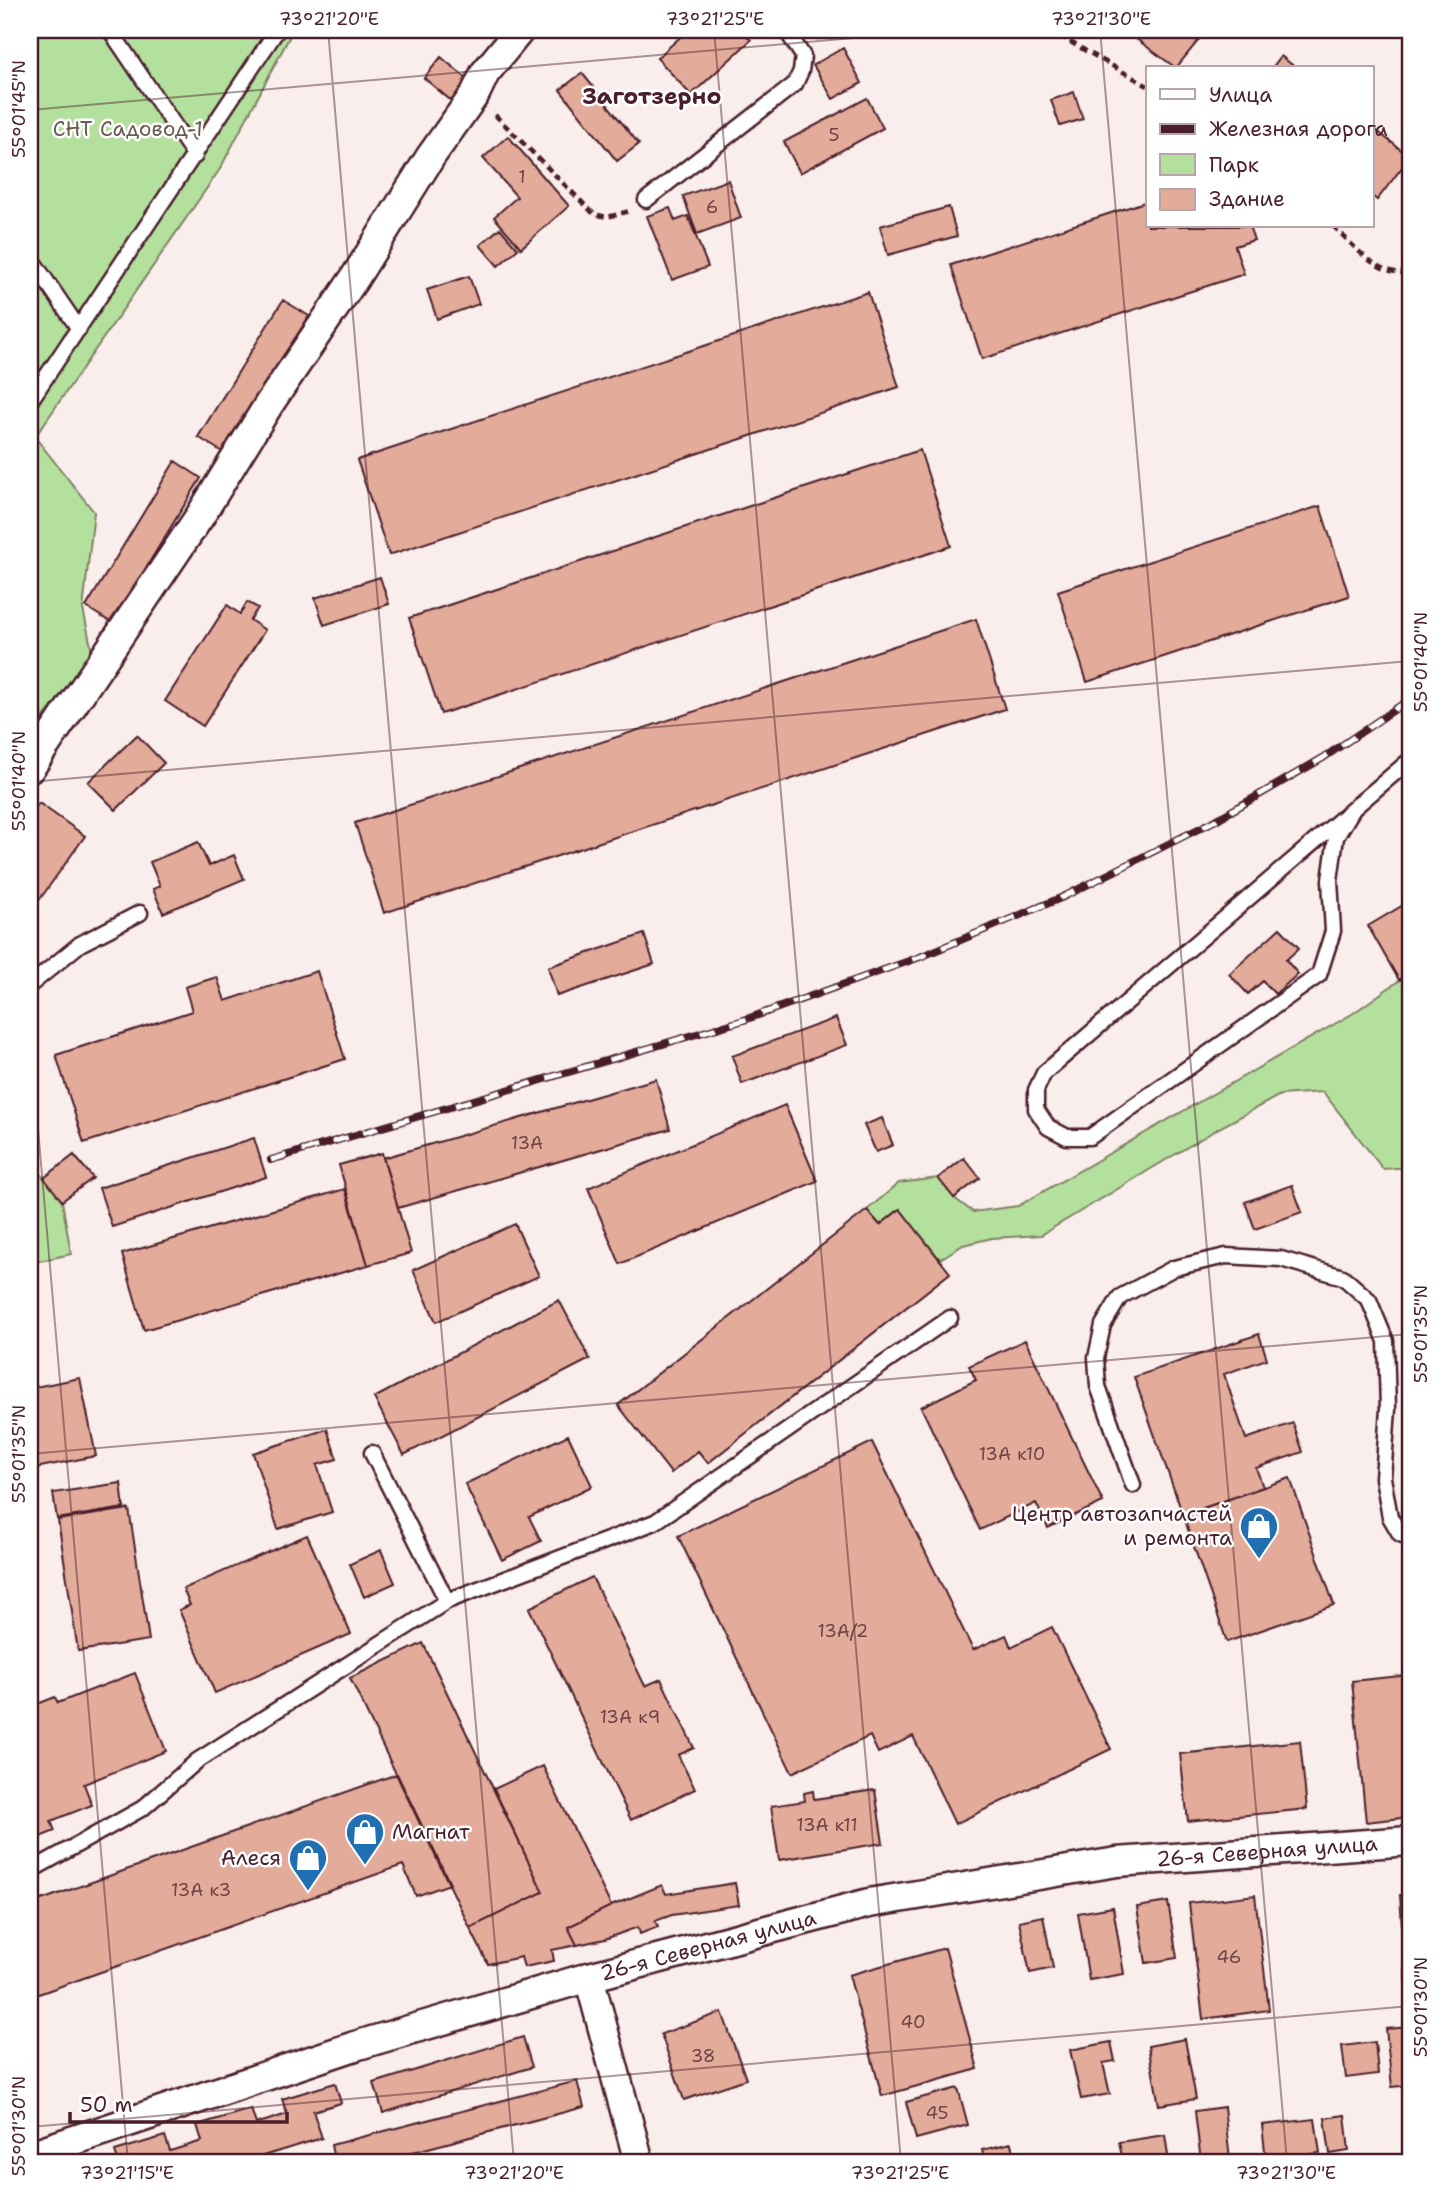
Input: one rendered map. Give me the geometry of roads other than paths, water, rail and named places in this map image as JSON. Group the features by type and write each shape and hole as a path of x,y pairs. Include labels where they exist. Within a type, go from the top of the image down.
{"street":[{"path":"30,768 200,516 269,404 354,279 431,156 475,94 485,73 520,30"},
{"name":"26-я Северная улица","path":"30,2155 355,2046 589,1977 869,1903 1117,1862 1410,1841"},
{"path":"589,1977 639,2162"}],"lane":[{"path":"110,30 195,156"},
{"path":"30,401 277,30"},
{"path":"646,200 795,84 801,71 803,56 786,30"},
{"path":"30,257 79,328"},
{"path":"1353,810 1336,836 1330,880 1333,931 1319,975 1090,1138 1066,1137 1048,1128 1036,1109 1036,1090 1044,1073 1410,760"},
{"path":"30,985 79,944 140,913"},
{"path":"1133,1486 1098,1387 1096,1358 1103,1325 1120,1297 1174,1268 1226,1256 1281,1259 1343,1278 1369,1300 1386,1341 1388,1409 1383,1478 1390,1517 1400,1534 1410,1538"},
{"path":"30,1871 144,1808 197,1760 447,1601 655,1522 950,1318"},
{"path":"372,1453 447,1601"}],"railway":[{"path":"271,1160 744,1020 920,957 1063,897 1214,821 1323,758 1410,699"}],"place":[{"name":"Центр автозапчастей и ремонта","path":"1259,1560"},
{"name":"Магнат","path":"365,1866"},
{"name":"Алеся","path":"308,1892"}],"district":[{"name":"Заготзерно","path":"652,96"}],"park label":[{"name":"СНТ Садовод-1","path":"128,129"}]}
